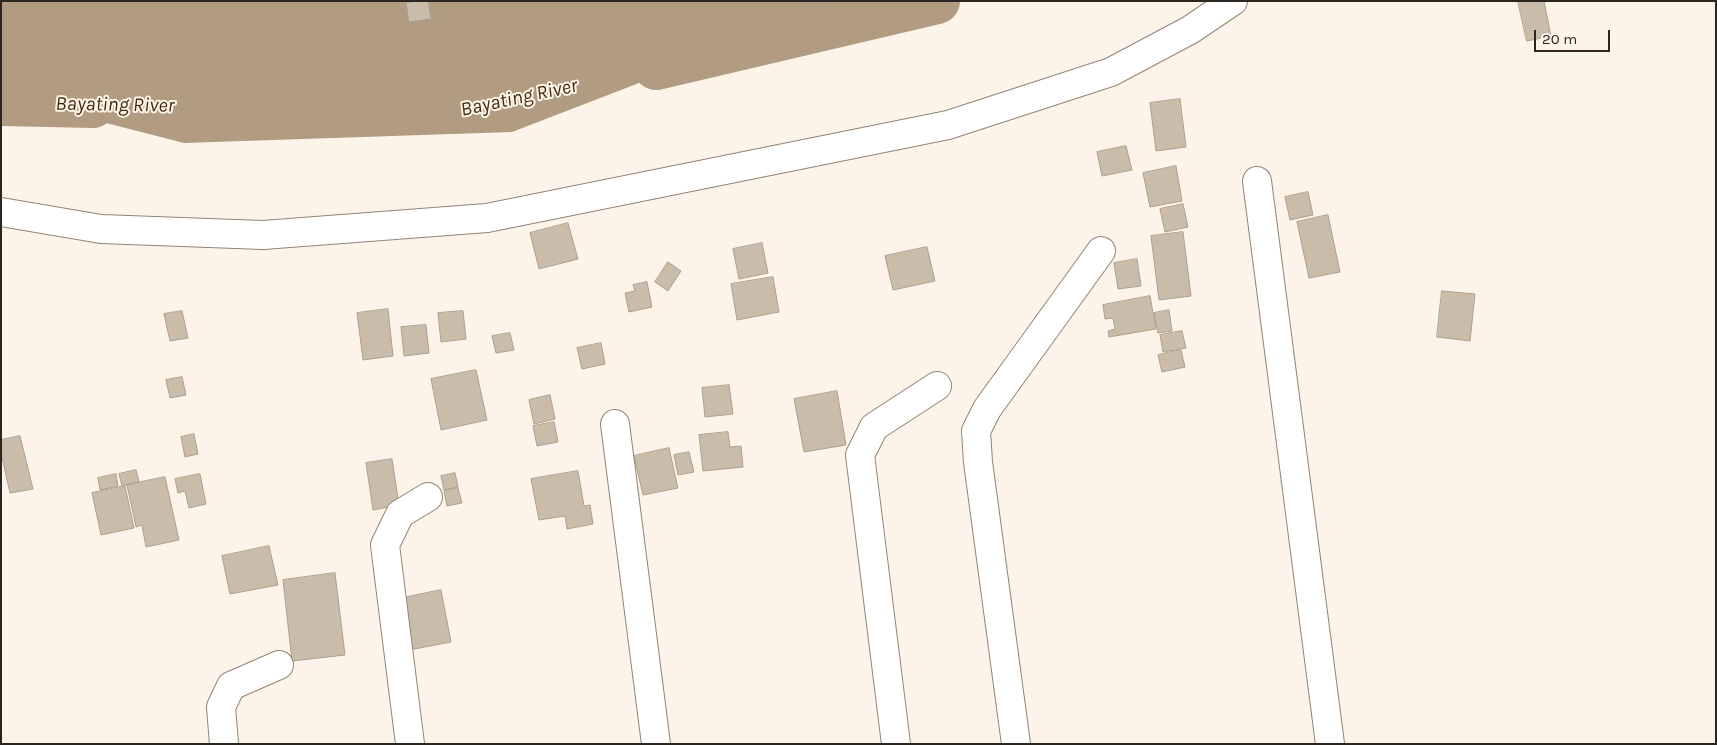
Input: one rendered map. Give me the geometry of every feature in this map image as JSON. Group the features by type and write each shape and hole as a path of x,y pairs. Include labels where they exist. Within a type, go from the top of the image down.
{"street":[{"path":"1,212 101,228 262,235 487,218 948,125 1112,72 1190,30 1233,1"},
{"path":"1256,181 1330,744"},
{"path":"1016,744 978,462 976,431 987,409 1101,251"},
{"path":"896,744 860,455 874,427 937,386"},
{"path":"615,424 656,744"},
{"path":"410,744 385,545 400,514 428,497"},
{"path":"224,744 221,707 231,686 279,665"}],"water":[{"path":"1,1 852,1 512,132 184,143 1,96"}],"building":[{"path":"428,1 431,19 409,22 406,3"},
{"path":"1518,1 1544,1 1551,36 1527,41"},
{"path":"1180,99 1186,147 1156,151 1150,103"},
{"path":"1126,146 1132,170 1102,176 1097,152"},
{"path":"1176,166 1182,201 1150,207 1143,173"},
{"path":"1308,192 1313,215 1290,220 1285,197"},
{"path":"1183,204 1188,227 1165,232 1160,209"},
{"path":"1328,215 1340,272 1309,278 1297,222"},
{"path":"568,223 578,259 539,269 530,233"},
{"path":"1183,232 1191,296 1159,300 1151,236"},
{"path":"762,243 768,273 739,279 733,249"},
{"path":"927,247 935,281 893,290 885,256"},
{"path":"1137,259 1141,286 1118,289 1114,263"},
{"path":"668,262 681,271 668,291 655,282"},
{"path":"773,277 779,312 737,320 731,284"},
{"path":"647,282 652,307 629,312 625,293 635,291 633,285"},
{"path":"1442,291 1475,294 1470,341 1437,337"},
{"path":"1150,296 1156,329 1109,337 1108,331 1115,329 1113,318 1105,319 1103,305"},
{"path":"388,309 393,356 363,360 357,313"},
{"path":"1169,310 1172,331 1158,333 1154,313"},
{"path":"182,311 188,338 170,341 164,314"},
{"path":"463,311 466,339 441,342 438,313"},
{"path":"426,325 429,353 404,356 401,327"},
{"path":"1182,331 1186,348 1163,352 1160,335"},
{"path":"510,333 514,350 496,353 492,336"},
{"path":"601,343 605,364 582,369 577,348"},
{"path":"1181,350 1185,367 1162,372 1158,355"},
{"path":"476,370 487,420 441,430 431,379"},
{"path":"182,377 186,395 170,398 166,380"},
{"path":"729,385 733,414 705,417 702,388"},
{"path":"837,391 846,445 804,452 794,399"},
{"path":"550,395 555,419 534,424 529,400"},
{"path":"554,422 558,442 537,446 533,426"},
{"path":"728,432 730,447 741,446 743,467 703,471 699,435"},
{"path":"194,434 198,454 185,457 181,437"},
{"path":"20,436 33,489 10,493 1,453 1,440"},
{"path":"669,448 678,488 643,495 634,456"},
{"path":"689,452 694,472 678,475 674,455"},
{"path":"392,459 399,505 373,510 366,463"},
{"path":"136,470 139,482 122,486 119,474"},
{"path":"578,471 584,506 590,505 593,524 567,529 565,516 539,520 531,479"},
{"path":"455,473 458,487 444,490 441,476"},
{"path":"116,474 118,486 100,490 98,478"},
{"path":"200,474 206,504 189,508 185,491 178,493 175,479"},
{"path":"165,477 179,540 146,547 142,525 136,527 127,485"},
{"path":"125,486 134,528 101,535 92,493"},
{"path":"458,488 462,503 447,506 444,491"},
{"path":"269,546 278,585 230,594 222,556"},
{"path":"335,573 345,655 292,661 283,580"},
{"path":"441,590 451,642 409,650 398,599"}],"waterway":[{"name":"Bayating River","path":"656,67 937,1"},
{"name":"Bayating River","path":"1,103 93,105"}]}
